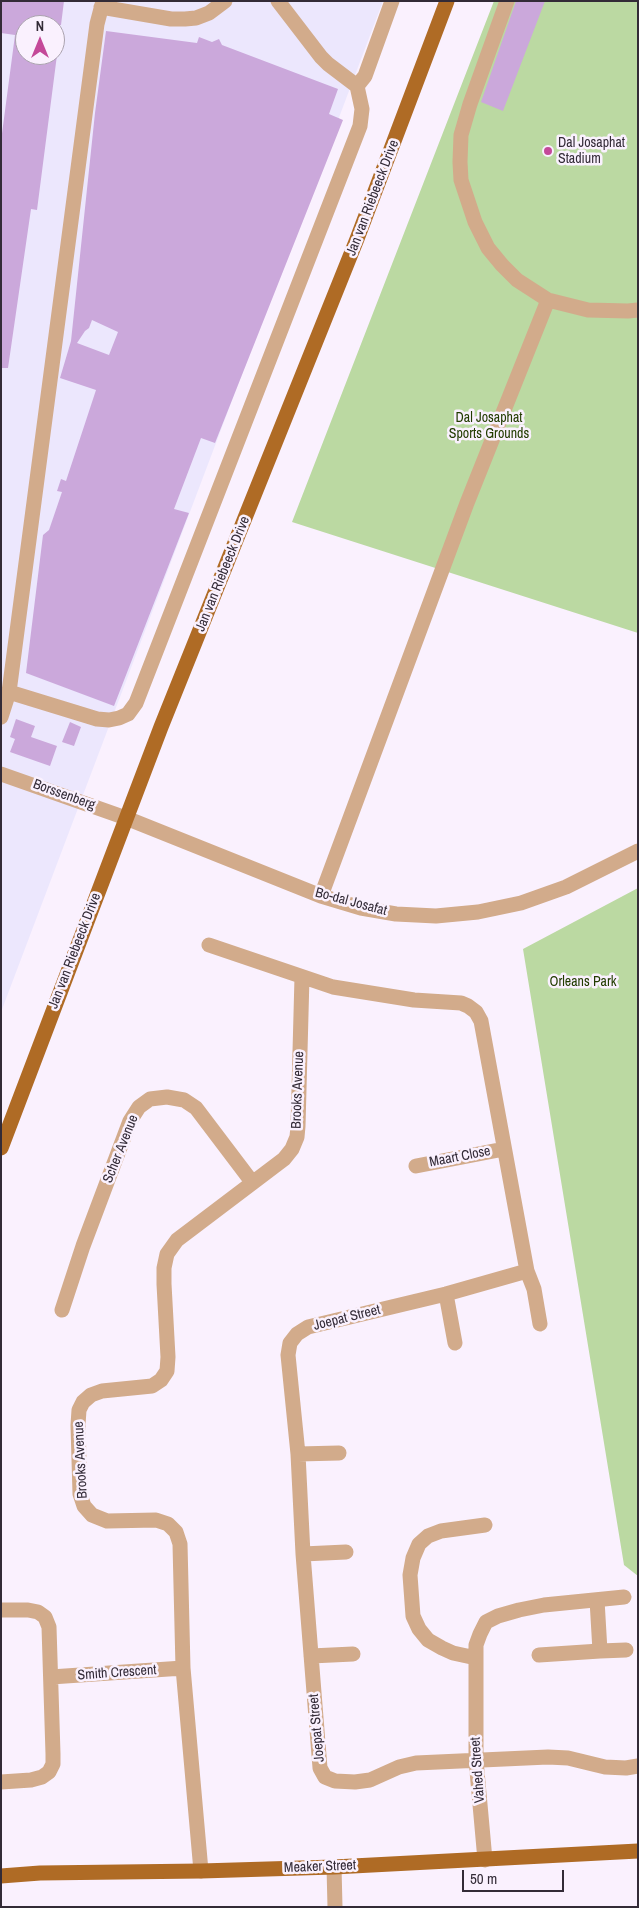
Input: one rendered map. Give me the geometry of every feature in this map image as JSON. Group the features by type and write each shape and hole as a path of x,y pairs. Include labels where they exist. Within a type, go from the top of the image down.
{"main road":[{"name":"Jan van Riebeeck Drive","path":"1,1148 126,818 354,249 447,1"},
{"name":"Meaker Street","path":"1,1876 40,1873 334,1867 638,1851"}],"street":[{"path":"1,717 9,692 97,24 102,4 171,19 185,19 196,18 209,13 225,1"},
{"path":"9,692 103,720 119,718 128,714 136,703 360,126 362,109 357,86 328,64 278,1"},
{"path":"357,86 365,76 392,1"},
{"path":"507,1 470,104 461,135 460,162 462,180 475,222 488,248 517,280 548,300 588,310 638,310"},
{"path":"321,896 464,511 548,300"},
{"name":"Borssenberg","path":"1,774 126,818"},
{"name":"Bo-dal Josafat","path":"126,818 321,896 361,908 396,914 436,916 478,912 521,903 566,887 638,851"},
{"path":"209,945 333,987 414,1000 461,1003 476,1012 481,1021 527,1271 534,1289 540,1324"},
{"name":"Brooks Avenue","path":"201,1871 183,1668 180,1544 176,1532 168,1524 156,1520 107,1521 92,1515 84,1506 80,1494 78,1424 83,1402 92,1395 102,1391 152,1386 162,1380 167,1371 168,1357 164,1284 164,1268 167,1254 178,1240 284,1158 292,1149 297,1137 302,978"},
{"name":"Scher Avenue","path":"62,1310 80,1255 130,1121 144,1103 150,1099 167,1097 184,1100 196,1108 252,1182"},
{"name":"Maart Close","path":"416,1166 504,1148"},
{"name":"Joepat Street","path":"527,1271 446,1294 308,1327 297,1334 290,1343 288,1355 298,1454 303,1554 320,1768 325,1777 336,1781 355,1782 370,1780 399,1767 416,1763 548,1757 568,1758 605,1767 626,1768 638,1766"},
{"path":"446,1294 455,1342"},
{"path":"298,1454 339,1452"},
{"path":"476,1658 442,1648 428,1640 419,1629 413,1616 410,1575 413,1558 419,1544 428,1536 441,1531 485,1524"},
{"path":"303,1554 346,1552"},
{"name":"Vahed Street","path":"485,1860 476,1760 475,1680 476,1645 486,1622 498,1616 544,1605 624,1597"},
{"path":"597,1600 600,1651"},
{"path":"1,1610 38,1612 45,1617 49,1627 53,1764 49,1772 42,1777 32,1780 1,1782"},
{"path":"538,1655 626,1650"},
{"path":"311,1656 353,1654"},
{"name":"Smith Crescent","path":"51,1677 183,1668"},
{"path":"334,1867 335,1907"}],"shaded area":[{"path":"1,1 383,1 1,1012"}],"green space":[{"name":"Dal Josaphat Sports Grounds","path":"494,1 638,1 638,633 292,522"},
{"name":"Orleans Park","path":"638,888 638,1576 624,1565 523,949"}],"building":[{"path":"1,1 64,1 62,15 15,15 15,35 1,33"},
{"path":"516,1 545,1 503,111 481,102"},
{"path":"106,31 197,43 199,37 212,42 219,39 222,45 338,89 329,114 343,120 215,443 201,438 174,509 189,513 114,706 26,673 43,535 49,530 62,492 57,491 61,479 66,481 96,390 60,378 71,341 95,113","holes":["92,320 118,332 109,355 77,343 89,328"]},
{"path":"15,35 15,65 56,65 37,210 31,209 8,368 1,368 1,141"},
{"path":"16,719 35,726 31,737 57,746 50,766 10,752 15,739 10,737"},
{"path":"70,722 81,727 74,746 62,742"}],"place":[{"name":"Dal Josaphat Stadium","path":"548,151"}]}
